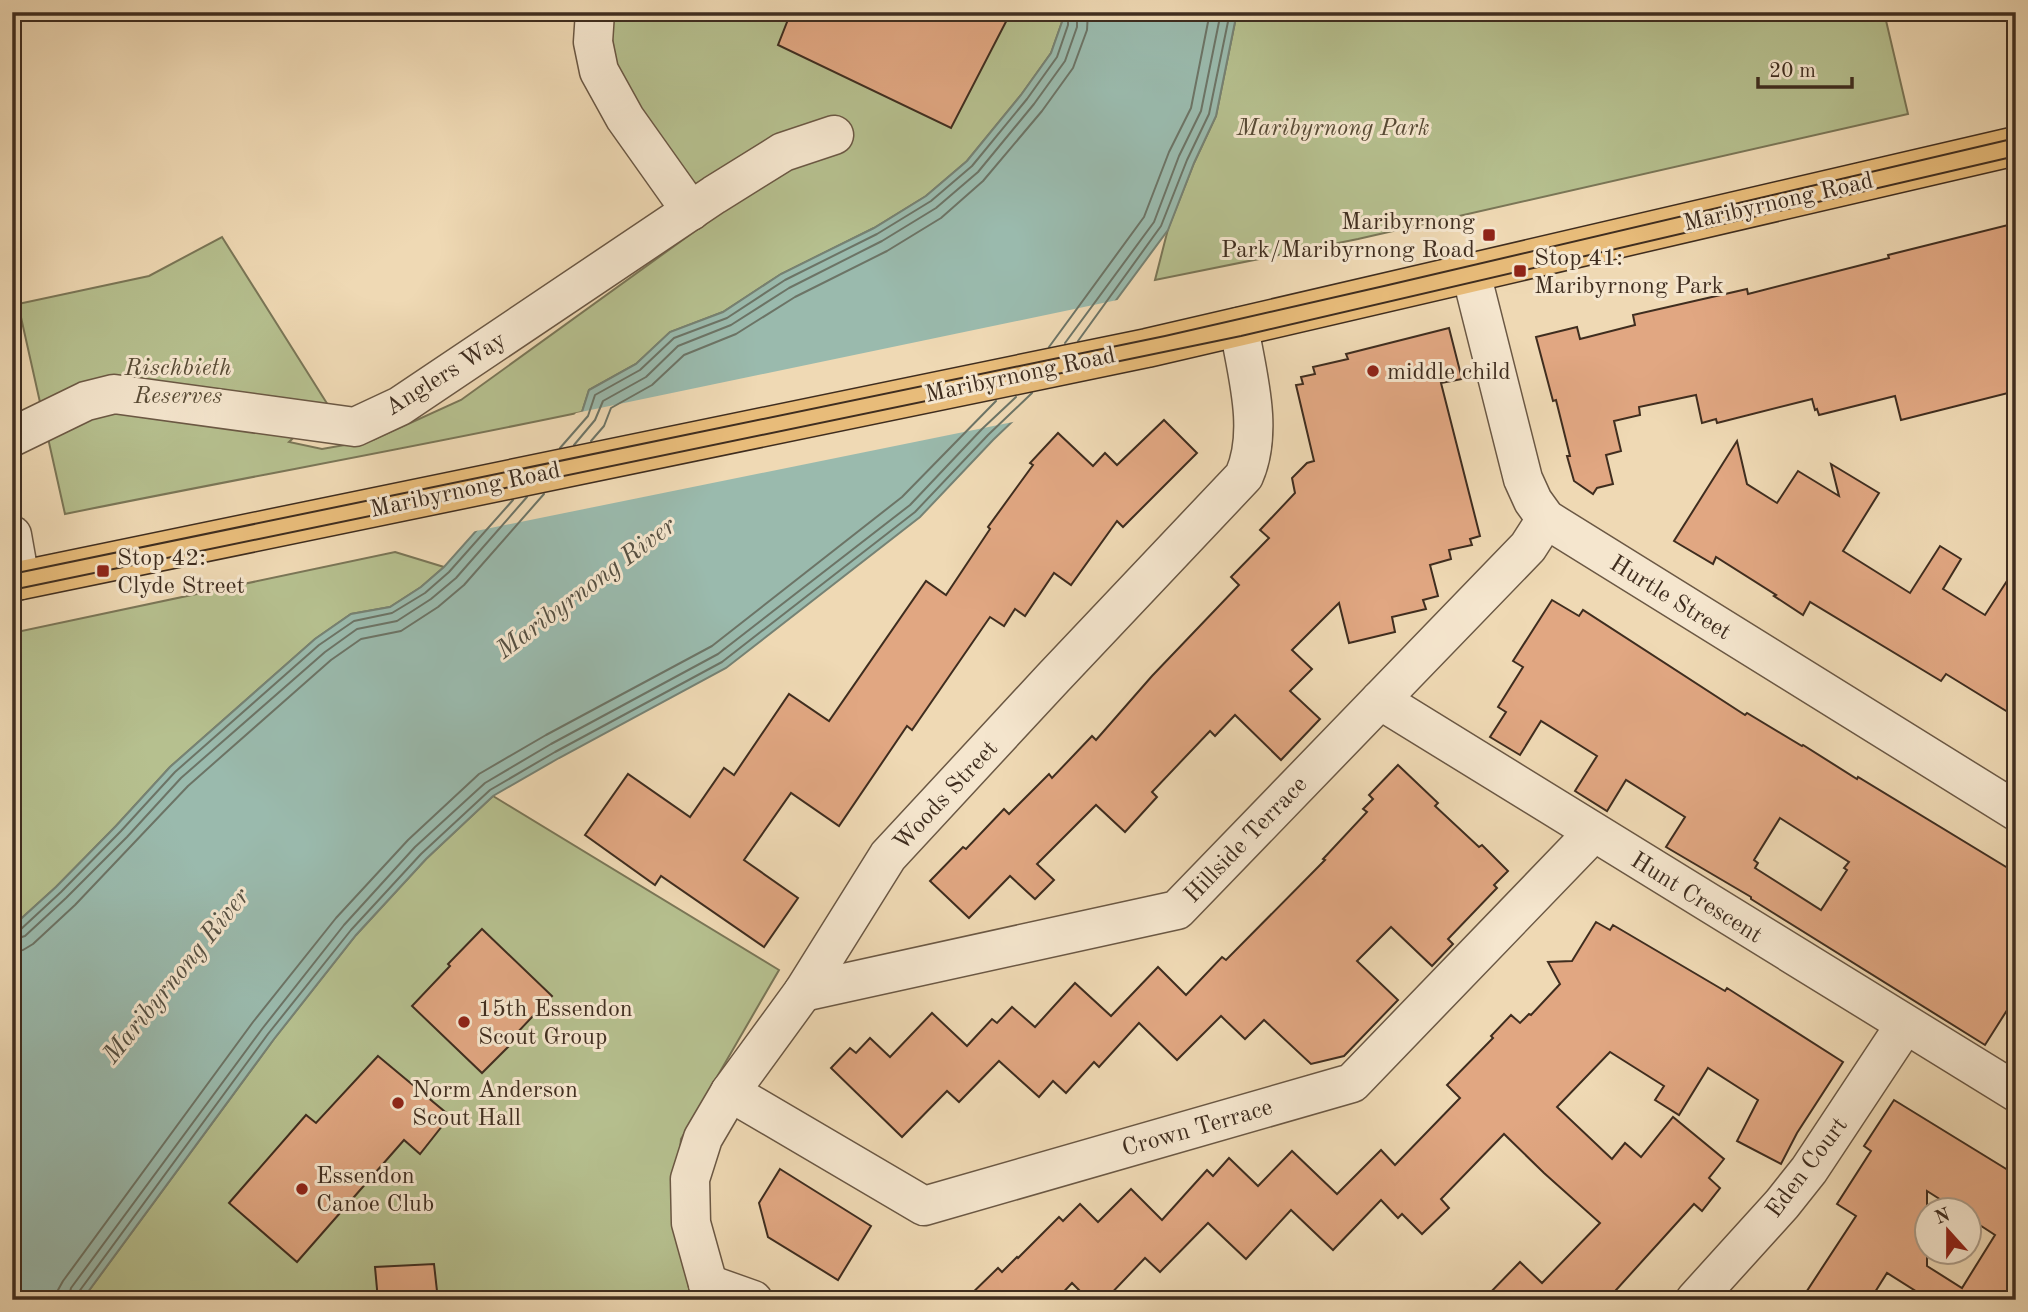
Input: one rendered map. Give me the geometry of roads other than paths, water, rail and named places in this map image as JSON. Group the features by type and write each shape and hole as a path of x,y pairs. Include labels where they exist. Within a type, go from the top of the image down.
{"main road":[{"name":"Maribyrnong Road","path":"16,581 1239,327 2016,146"}],"street":[{"path":"596,12 593,42 599,71 625,118 691,211"},
{"name":"Anglers Way","path":"12,437 86,401 114,394 355,427 400,406 783,152 834,135"},
{"name":"Hurtle Street","path":"1471,273 1523,479 1533,501 1546,519 2016,811"},
{"name":"Woods Street","path":"711,1292 691,1223 690,1179 704,1138 730,1092 803,992 888,856 1244,476 1253,446 1252,414 1239,327"},
{"name":"Hillside Terrace","path":"803,992 1177,910 1528,547 1546,519"},
{"path":"12,535 16,581"},
{"name":"Hunt Crescent","path":"1380,700 2016,1092"},
{"name":"Crown Terrace","path":"730,1092 924,1206 1352,1083 1593,833"},
{"name":"Eden Court","path":"1695,1300 1782,1204 1809,1170 1905,1025"},
{"path":"711,1292 753,1300"}],"water":[{"name":"Maribyrnong River","path":"1061,12 1237,12 1216,116 1168,230 1060,376 993,440 920,517 726,668 493,796 426,859 356,935 274,1039 82,1300 12,1300 12,927 56,887 170,767 315,639 351,614 390,607 421,587 444,567 582,412 589,390 636,364 670,332 723,312 781,274 874,228 926,196 967,161 1021,95 1051,53 1062,22"}],"tram line":[{"path":"12,574 1165,336 2016,138"},
{"path":"12,590 1241,336 2016,156"}],"place":[{"name":"Maribyrnong Park/Maribyrnong Road","path":"1489,235"},
{"name":"Stop 41: Maribyrnong Park","path":"1520,271"},
{"name":"middle child","path":"1373,371"},
{"name":"Stop 42: Clyde Street","path":"103,571"},
{"name":"15th Essendon Scout Group","path":"464,1022"},
{"name":"Norm Anderson Scout Hall","path":"398,1103"},
{"name":"Essendon Canoe Club","path":"302,1189"}],"park label":[{"name":"Maribyrnong Park","path":"1333,127"},
{"name":"Rischbieth Reserves","path":"178,381"}]}
